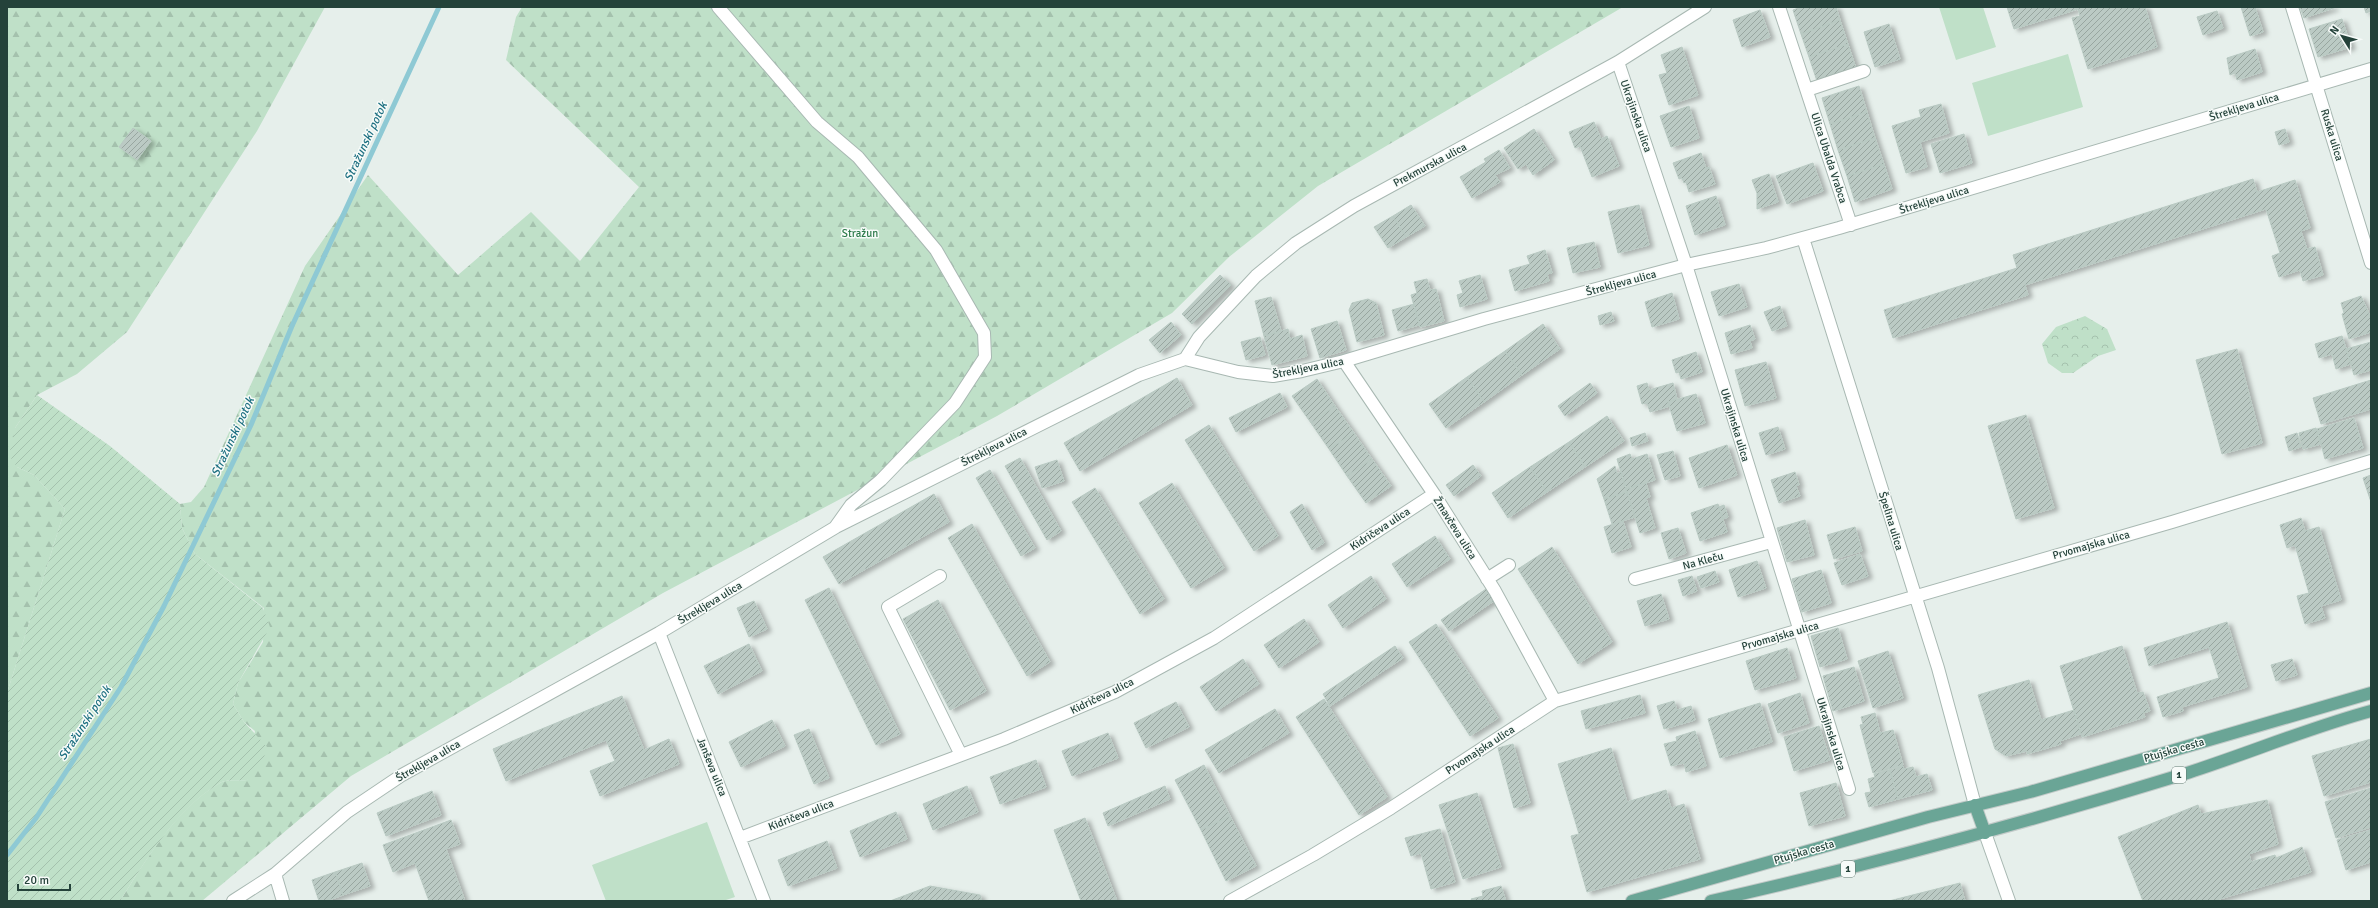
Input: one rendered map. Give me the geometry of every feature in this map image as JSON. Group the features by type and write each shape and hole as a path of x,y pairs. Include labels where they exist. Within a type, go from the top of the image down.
{"main road":[{"name":"Ptujska cesta","path":"1632,901 1975,805 2030,792 2371,693"},
{"name":"1","path":"1711,901 1814,877 1985,833 2186,773 2371,711"},
{"path":"1975,805 1985,833"}],"street":[{"path":"718,7 817,122 858,157 936,250 984,332 985,357 955,403 881,480 851,505 836,528"},
{"name":"Prekmurska ulica","path":"1185,359 1199,337 1256,276 1296,243 1354,206 1618,62 1705,7"},
{"name":"Ulica Ubalda Vrabca","path":"1779,7 1851,225"},
{"name":"Ruska ulica","path":"2292,7 2371,263"},
{"name":"Ukrajinska ulica","path":"1618,62 1686,265 1848,789"},
{"name":"Štrekljeva ulica","path":"233,901 275,874 347,812 402,775 659,633 836,528 1139,375 1185,359 1238,372 1272,376 1344,361 1484,319 1686,265 1803,238 1851,225 2371,69"},
{"path":"1807,90 1864,71"},
{"name":"Špelina ulica","path":"1803,238 1914,597 1938,668 1975,805"},
{"name":"Žmavčeva ulica","path":"1344,361 1434,494 1488,579 1555,701"},
{"name":"Prvomajska ulica","path":"1230,901 1313,855 1391,808 1555,701 1799,631 2371,461"},
{"name":"Kidričeva ulica","path":"740,838 1060,717 1114,692 1214,638 1434,494"},
{"name":"Na Kleču","path":"1635,580 1771,542"},
{"path":"1488,579 1508,565"},
{"path":"940,576 888,607 961,755"},
{"name":"Janševa ulica","path":"659,633 764,901"},
{"path":"1985,833 2009,901"},
{"path":"275,874 283,901"}],"green space":[{"path":"7,7 325,7 257,131 127,332 77,374 37,395 15,428 17,467 34,475 65,509 7,693"},
{"name":"Stražun","path":"522,7 1623,7 1318,186 1229,257 1172,313 997,416 663,593 351,776 202,901 120,901 151,852 189,806 220,783 247,780 255,731 244,722 233,704 238,683 263,642 264,608 195,554 182,528 180,504 191,502 204,487 305,266 368,175 458,275 531,212 580,261 639,187 506,60 516,17"},
{"path":"1939,7 1983,7 1996,47 1956,60"},
{"path":"2068,54 2083,107 1988,136 1972,83"},
{"path":"2085,316 2107,329 2116,350 2098,356 2073,373 2062,373 2048,363 2042,344 2056,327"},
{"path":"37,395 110,446 180,504 182,528 195,554 263,608 270,627 238,683 233,704 244,722 268,748 260,765 247,780 220,783 189,807 163,836 120,901 7,901 7,693 65,509 34,475 17,467 9,455 15,428"},
{"path":"707,822 735,897 723,901 606,901 592,865"}],"building":[{"path":"1801,7 1836,7 1840,20 1801,34 1793,10"},
{"path":"2007,7 2145,7 2157,47 2088,69 2072,18 2080,16 2078,9 2014,29"},
{"path":"2241,7 2255,7 2263,32 2250,36"},
{"path":"2300,7 2334,7 2334,8 2304,18"},
{"path":"2364,7 2371,7 2371,11 2366,13"},
{"path":"1760,10 1770,37 1742,47 1733,20"},
{"path":"2217,11 2223,28 2203,35 2197,17"},
{"path":"2342,19 2351,47 2318,57 2309,29"},
{"path":"1840,20 1848,44 1809,57 1801,34"},
{"path":"1889,24 1900,59 1875,67 1864,32"},
{"path":"1848,44 1856,68 1817,81 1809,57"},
{"path":"1682,47 1698,95 1669,105 1659,75 1667,73 1661,55"},
{"path":"2255,49 2262,72 2237,80 2235,73 2230,75 2227,58"},
{"path":"1859,86 1867,112 1830,124 1822,98"},
{"path":"1941,104 1949,133 1920,142 1927,167 1906,173 1892,126 1921,117 1919,110"},
{"path":"1689,106 1699,138 1671,147 1660,116"},
{"path":"1867,112 1875,138 1838,150 1830,124"},
{"path":"1594,122 1601,139 1607,136 1619,166 1592,177 1580,146 1575,148 1569,132"},
{"path":"133,128 151,141 137,160 119,147"},
{"path":"1534,129 1554,160 1533,175 1526,164 1518,169 1504,148"},
{"path":"2285,129 2289,142 2279,145 2275,132"},
{"path":"1964,134 1972,163 1940,173 1931,144"},
{"path":"1875,138 1884,164 1847,176 1838,150"},
{"path":"1499,150 1510,168 1495,175 1500,182 1472,198 1460,177 1486,162 1484,159"},
{"path":"1701,153 1706,168 1709,167 1715,184 1689,192 1686,182 1684,183 1682,178 1679,179 1673,163"},
{"path":"1813,163 1823,191 1787,204 1776,176"},
{"path":"1884,164 1892,189 1855,202 1847,176"},
{"path":"1769,174 1778,202 1757,209 1757,193 1752,180"},
{"path":"2253,179 2257,192 2295,180 2310,228 2301,231 2307,249 2315,247 2323,275 2303,281 2300,270 2279,277 2272,256 2280,253 2266,209 2025,285 2028,295 1893,338 1884,310 2017,268 2013,255"},
{"path":"1716,196 1725,225 1695,235 1686,206"},
{"path":"1411,205 1425,226 1406,237 1393,216"},
{"path":"1639,205 1649,245 1618,253 1608,212"},
{"path":"1393,216 1406,237 1388,248 1374,227"},
{"path":"1594,242 1600,267 1573,273 1567,248"},
{"path":"1545,250 1552,273 1547,274 1549,281 1515,291 1509,270 1530,264 1527,256"},
{"path":"1220,275 1231,285 1192,324 1182,314"},
{"path":"1480,275 1487,299 1460,307 1457,295 1463,293 1459,281"},
{"path":"1427,279 1430,290 1436,289 1444,321 1420,327 1411,295 1417,293 1414,282"},
{"path":"1739,284 1747,307 1719,316 1711,292"},
{"path":"1672,293 1679,319 1652,327 1645,302"},
{"path":"2361,296 2371,318 2371,332 2349,339 2342,314 2344,313 2341,303"},
{"path":"1271,297 1281,331 1264,336 1255,301"},
{"path":"1368,299 1376,303 1384,335 1357,342 1349,310 1352,303"},
{"path":"1414,304 1419,325 1398,331 1392,310"},
{"path":"1780,306 1787,326 1772,331 1764,312"},
{"path":"1611,312 1614,321 1600,325 1598,316"},
{"path":"1337,321 1346,350 1320,358 1311,329"},
{"path":"1171,322 1181,335 1160,353 1149,340"},
{"path":"1543,324 1560,349 1522,375 1505,351"},
{"path":"1750,325 1755,339 1750,341 1752,348 1731,354 1725,333"},
{"path":"1288,329 1290,339 1302,335 1307,356 1272,365 1264,336"},
{"path":"2342,336 2351,364 2336,369 2332,354 2319,358 2315,344"},
{"path":"1260,337 1265,355 1246,360 1241,342"},
{"path":"2371,342 2371,370 2354,375 2346,349"},
{"path":"2237,349 2262,443 2222,454 2196,360"},
{"path":"1505,351 1522,375 1484,402 1467,377"},
{"path":"1696,352 1702,372 1681,379 1679,372 1676,373 1672,360"},
{"path":"1766,362 1776,398 1745,406 1735,370"},
{"path":"1467,377 1484,402 1446,428 1429,404"},
{"path":"1177,378 1192,405 1080,471 1064,443"},
{"path":"1317,379 1335,406 1311,423 1292,396"},
{"path":"2371,380 2371,409 2321,424 2313,398"},
{"path":"1590,383 1597,393 1565,416 1558,406"},
{"path":"1647,383 1649,390 1673,383 1677,399 1668,402 1670,406 1650,412 1647,403 1642,404 1637,386"},
{"path":"1280,393 1287,407 1236,432 1229,418"},
{"path":"1696,394 1705,423 1677,431 1668,402"},
{"path":"1335,406 1354,433 1329,449 1311,423"},
{"path":"2026,415 2054,508 2016,519 1988,426"},
{"path":"1607,416 1624,441 1585,467 1569,442"},
{"path":"2354,418 2363,448 2325,459 2317,429"},
{"path":"1209,425 1278,536 1254,551 1185,440"},
{"path":"1778,427 1785,449 1766,455 1759,433"},
{"path":"2316,428 2321,444 2303,449 2299,433"},
{"path":"1354,433 1372,459 1347,476 1329,449"},
{"path":"1645,433 1648,441 1632,446 1630,438"},
{"path":"2297,433 2301,447 2289,451 2285,437"},
{"path":"1569,442 1585,467 1547,492 1530,467"},
{"path":"1727,445 1737,475 1699,488 1689,458"},
{"path":"1673,451 1680,476 1665,480 1657,455"},
{"path":"1630,454 1632,459 1647,454 1655,480 1626,489 1617,459"},
{"path":"1020,458 1061,531 1047,540 1005,466"},
{"path":"1372,459 1391,486 1366,503 1347,476"},
{"path":"1057,460 1064,481 1042,488 1035,467"},
{"path":"1473,465 1481,476 1454,496 1446,485"},
{"path":"1615,466 1617,474 1621,472 1627,492 1604,499 1597,479"},
{"path":"1530,467 1547,492 1508,518 1492,493"},
{"path":"990,470 1035,548 1021,556 976,478"},
{"path":"1795,472 1799,485 1796,486 1800,496 1779,503 1771,480"},
{"path":"2371,475 2371,502 2363,478"},
{"path":"1172,483 1224,568 1191,588 1139,503"},
{"path":"1646,483 1650,497 1646,498 1655,528 1640,533 1626,489"},
{"path":"1095,488 1164,599 1140,614 1072,502"},
{"path":"1627,492 1635,517 1612,524 1604,499"},
{"path":"934,494 949,522 839,584 823,557"},
{"path":"1302,504 1324,543 1312,550 1290,512"},
{"path":"1718,504 1727,532 1700,541 1691,513"},
{"path":"1724,505 1728,517 1723,519 1719,507"},
{"path":"2301,518 2305,531 2319,527 2341,600 2321,606 2325,618 2305,624 2297,596 2309,593 2295,545 2287,548 2280,525"},
{"path":"1805,520 1814,555 1787,562 1777,528"},
{"path":"1623,521 1631,547 1612,553 1604,527"},
{"path":"972,524 1050,662 1027,676 948,538"},
{"path":"1855,527 1862,551 1834,559 1827,535"},
{"path":"1678,528 1686,553 1669,559 1661,533"},
{"path":"1435,536 1450,559 1407,587 1392,564"},
{"path":"1552,547 1612,642 1578,664 1518,569"},
{"path":"1860,554 1868,576 1842,585 1834,563"},
{"path":"1757,561 1766,588 1738,597 1729,570"},
{"path":"1821,570 1831,603 1802,612 1792,579"},
{"path":"1715,571 1719,582 1701,588 1697,577"},
{"path":"1371,576 1386,599 1343,628 1328,605"},
{"path":"1692,576 1697,591 1683,596 1678,580"},
{"path":"829,588 900,734 876,745 805,600"},
{"path":"1486,589 1494,601 1449,631 1441,620"},
{"path":"1661,594 1669,619 1645,626 1637,601"},
{"path":"938,600 986,691 950,710 903,619"},
{"path":"754,601 767,629 749,637 737,608"},
{"path":"1304,619 1319,642 1279,668 1264,645"},
{"path":"2227,622 2247,687 2182,707 2183,711 2163,717 2157,697 2219,678 2209,647 2149,666 2144,648"},
{"path":"1436,624 1498,718 1470,736 1409,642"},
{"path":"1838,628 1847,659 1820,667 1811,636"},
{"path":"749,644 762,671 718,694 704,666"},
{"path":"1395,646 1403,658 1330,706 1323,694"},
{"path":"2122,646 2137,693 2143,692 2150,711 2143,713 2145,717 2082,737 2060,666"},
{"path":"1787,648 1796,678 1755,690 1746,661"},
{"path":"1888,651 1903,698 1873,708 1858,661"},
{"path":"1243,659 1259,684 1216,711 1200,687"},
{"path":"2292,659 2297,675 2276,681 2271,665"},
{"path":"1854,667 1864,701 1833,711 1823,676"},
{"path":"2029,680 2041,720 2074,710 2081,734 2060,741 2061,744 2027,754 2027,751 2006,756 1995,749 1978,695"},
{"path":"1800,693 1809,723 1778,733 1768,704"},
{"path":"1640,695 1645,713 1586,729 1581,711"},
{"path":"622,696 644,750 669,739 679,764 600,796 590,771 615,761 606,740 506,781 493,749"},
{"path":"1324,699 1387,797 1359,815 1296,717"},
{"path":"1674,701 1677,710 1691,706 1695,720 1664,729 1657,706"},
{"path":"1176,702 1189,727 1146,748 1134,723"},
{"path":"1760,703 1772,742 1720,758 1708,719"},
{"path":"1275,709 1289,733 1219,773 1205,750"},
{"path":"1875,713 1880,733 1893,730 1903,765 1873,773 1860,725 1863,724 1861,717"},
{"path":"772,720 785,746 741,767 729,742"},
{"path":"1819,726 1830,760 1794,771 1784,737"},
{"path":"809,729 829,778 814,784 794,735"},
{"path":"1695,731 1706,766 1686,772 1684,763 1671,766 1664,744 1677,741 1676,737"},
{"path":"1108,733 1118,758 1072,776 1062,751"},
{"path":"2371,739 2371,782 2324,796 2312,756"},
{"path":"1513,744 1530,803 1514,808 1498,748"},
{"path":"1611,748 1627,802 1666,790 1671,808 1684,804 1700,859 1587,892 1571,836 1579,834 1558,764"},
{"path":"1036,760 1046,787 1000,804 990,777"},
{"path":"1204,765 1230,816 1201,830 1175,780"},
{"path":"1903,766 1904,769 1913,767 1916,777 1927,774 1932,790 1898,799 1890,770"},
{"path":"1890,770 1898,799 1869,807 1865,793 1871,792 1868,779 1875,777 1874,774"},
{"path":"1836,783 1845,816 1809,826 1800,793"},
{"path":"967,786 978,812 933,830 923,804"},
{"path":"1165,786 1170,799 1108,826 1103,813"},
{"path":"2371,788 2371,827 2336,838 2325,802"},
{"path":"432,791 441,815 386,836 377,813"},
{"path":"1477,793 1501,867 1463,879 1439,805"},
{"path":"2267,800 2278,844 2249,854 2251,862 2275,855 2276,858 2302,847 2311,872 2213,901 2143,901 2118,837 2198,805 2201,814"},
{"path":"896,812 907,839 860,857 850,831"},
{"path":"1230,816 1256,866 1226,881 1201,830"},
{"path":"1085,818 1117,901 1081,901 1054,830"},
{"path":"451,820 460,844 446,849 465,901 429,901 415,863 393,872 383,845"},
{"path":"1440,829 1455,882 1431,889 1421,853 1411,856 1405,838"},
{"path":"2371,830 2371,862 2346,870 2337,840"},
{"path":"827,841 837,868 788,886 778,860"},
{"path":"362,863 370,886 343,895 335,872"},
{"path":"335,872 343,895 326,901 319,901 312,880"},
{"path":"1960,883 1965,901 1889,901"},
{"path":"930,886 980,895 982,901 890,901"},
{"path":"1501,886 1506,901 1472,901 1471,899 1483,896 1482,891"}],"waterway":[{"name":"Stražunski potok","path":"7,855 36,818 121,687 164,606 251,425 292,326 439,7"}]}
